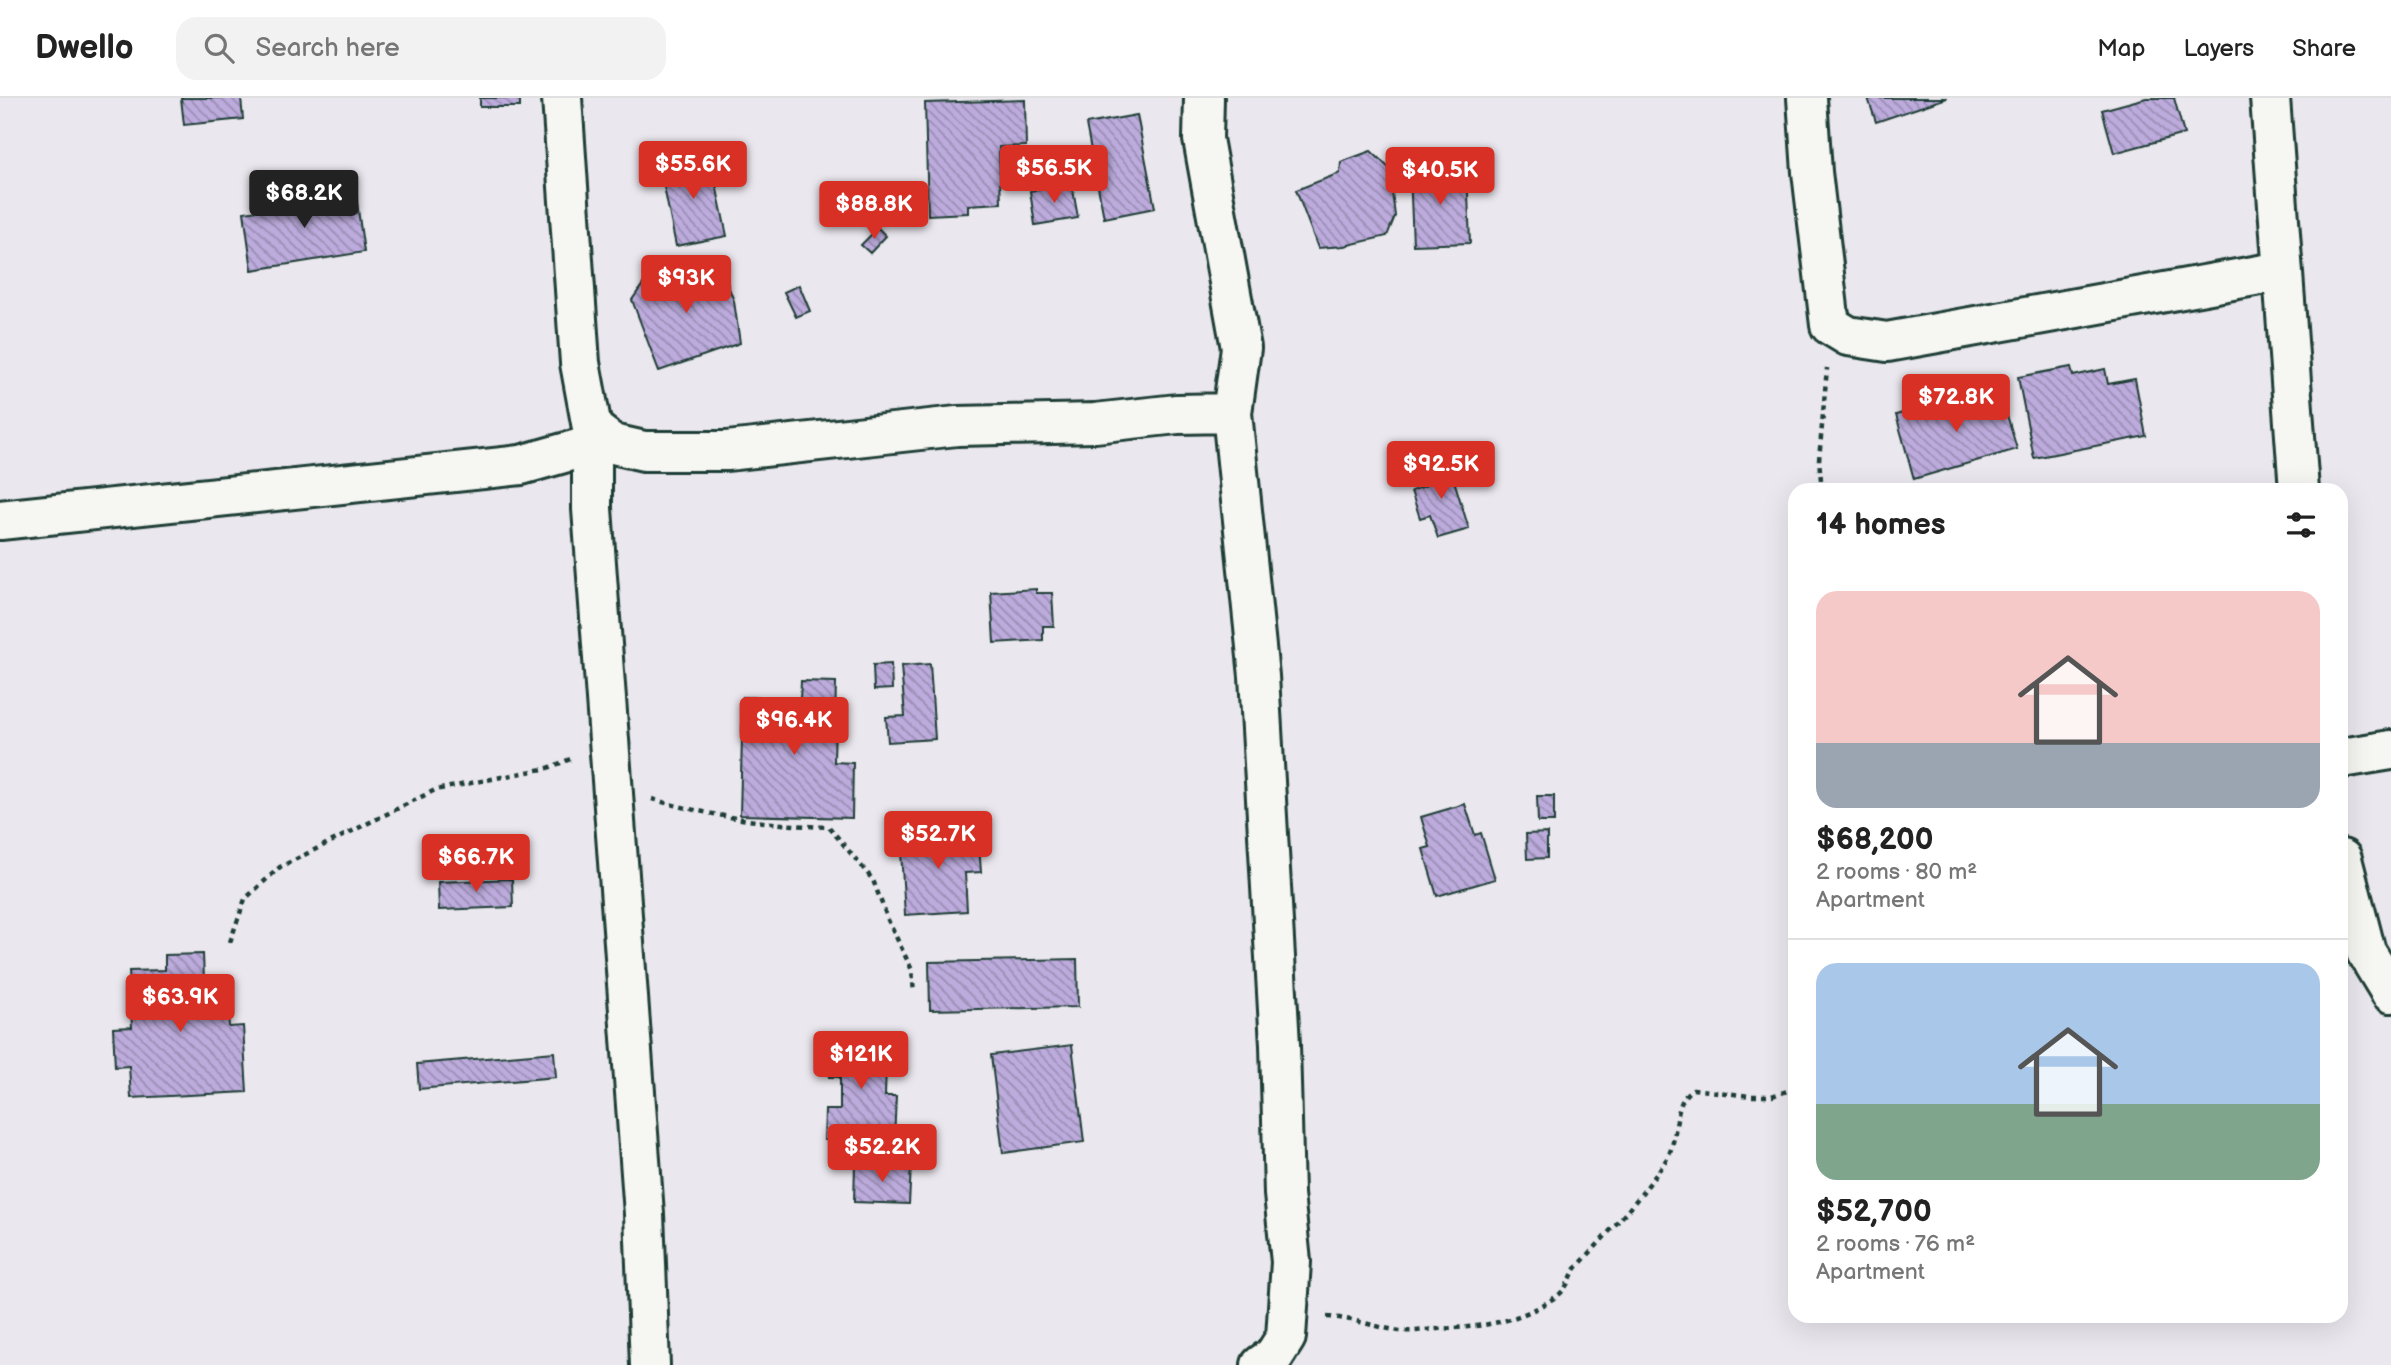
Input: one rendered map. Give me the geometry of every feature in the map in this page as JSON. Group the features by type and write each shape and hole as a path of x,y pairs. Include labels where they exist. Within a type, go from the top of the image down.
{"street":[{"path":"562,98 580,363 592,437 592,509 644,1214 650,1365"},
{"path":"1204,98 1203,139 1241,348 1232,412 1260,690 1280,1045 1284,1194 1291,1262 1286,1337 1274,1356 1261,1365"},
{"path":"1807,98 1812,172 1830,325 1848,337 1887,342 2282,271"},
{"path":"2270,98 2298,483"},
{"path":"0,520 499,468 532,463 592,437 644,451 727,452 957,426 1095,423 1177,414 1232,412"},
{"path":"2348,757 2391,750"},
{"path":"2348,882 2366,952 2391,993"}],"path":[{"path":"1821,483 1819,460 1830,325"},
{"path":"230,942 246,899 280,867 435,790 548,768 583,754 607,718"},
{"path":"612,787 710,816 771,826 829,827 873,880 888,920 912,970 914,993"},
{"path":"1288,1314 1356,1318 1401,1331 1491,1326 1518,1316 1560,1294 1576,1268 1668,1157 1678,1127 1679,1102 1686,1093 1693,1089 1772,1096 1788,1091"}],"building":[{"path":"181,98 241,98 243,119 184,125"},
{"path":"480,98 520,98 520,107 480,107"},
{"path":"1868,98 1947,98 1876,122"},
{"path":"2146,98 2174,98 2184,134 2114,153 2102,110"},
{"path":"1025,100 1026,146 999,147 1001,203 968,205 968,213 928,215 925,103"},
{"path":"1137,115 1155,208 1104,218 1086,124"},
{"path":"1371,151 1389,168 1395,216 1387,236 1344,246 1318,248 1296,190 1340,173 1341,162"},
{"path":"710,156 727,236 676,246 660,167"},
{"path":"1467,169 1470,243 1413,245 1410,172"},
{"path":"1072,184 1078,218 1035,225 1030,191"},
{"path":"320,188 322,201 356,195 364,252 252,270 244,212 284,206 282,194"},
{"path":"878,228 886,236 870,253 861,245"},
{"path":"676,267 724,275 734,301 740,343 659,371 632,300 645,281"},
{"path":"799,285 810,311 796,317 784,292"},
{"path":"2071,367 2073,376 2105,369 2108,384 2135,379 2146,436 2034,458 2018,377"},
{"path":"2000,391 2017,449 1914,479 1896,415 1941,402 1943,408"},
{"path":"1448,461 1469,529 1438,538 1430,515 1420,518 1411,491 1425,486 1420,471"},
{"path":"1036,589 1036,593 1052,593 1054,626 1043,626 1043,640 994,643 991,592"},
{"path":"891,664 892,689 874,690 873,665"},
{"path":"930,664 935,739 888,742 886,717 905,716 901,666"},
{"path":"801,681 836,682 834,762 853,763 852,818 740,815 743,697 800,699"},
{"path":"1537,796 1554,796 1554,822 1538,822"},
{"path":"1465,804 1475,835 1481,833 1495,879 1437,896 1423,849 1430,847 1421,817"},
{"path":"978,831 981,872 965,873 967,911 905,915 900,836"},
{"path":"1547,833 1547,858 1527,859 1526,834"},
{"path":"512,879 513,907 439,910 438,882"},
{"path":"203,954 204,979 226,978 229,1027 243,1026 247,1092 131,1098 129,1066 115,1067 113,1028 132,1027 129,971 165,970 165,955"},
{"path":"1077,959 1078,1007 930,1010 929,962"},
{"path":"847,1033 887,1034 885,1096 896,1096 894,1141 824,1140 825,1110 840,1110 840,1077 829,1077 829,1048 847,1048"},
{"path":"1072,1045 1084,1142 1003,1153 991,1055"},
{"path":"554,1052 556,1077 419,1089 417,1064"},
{"path":"855,1164 911,1166 909,1204 854,1202"}]}
